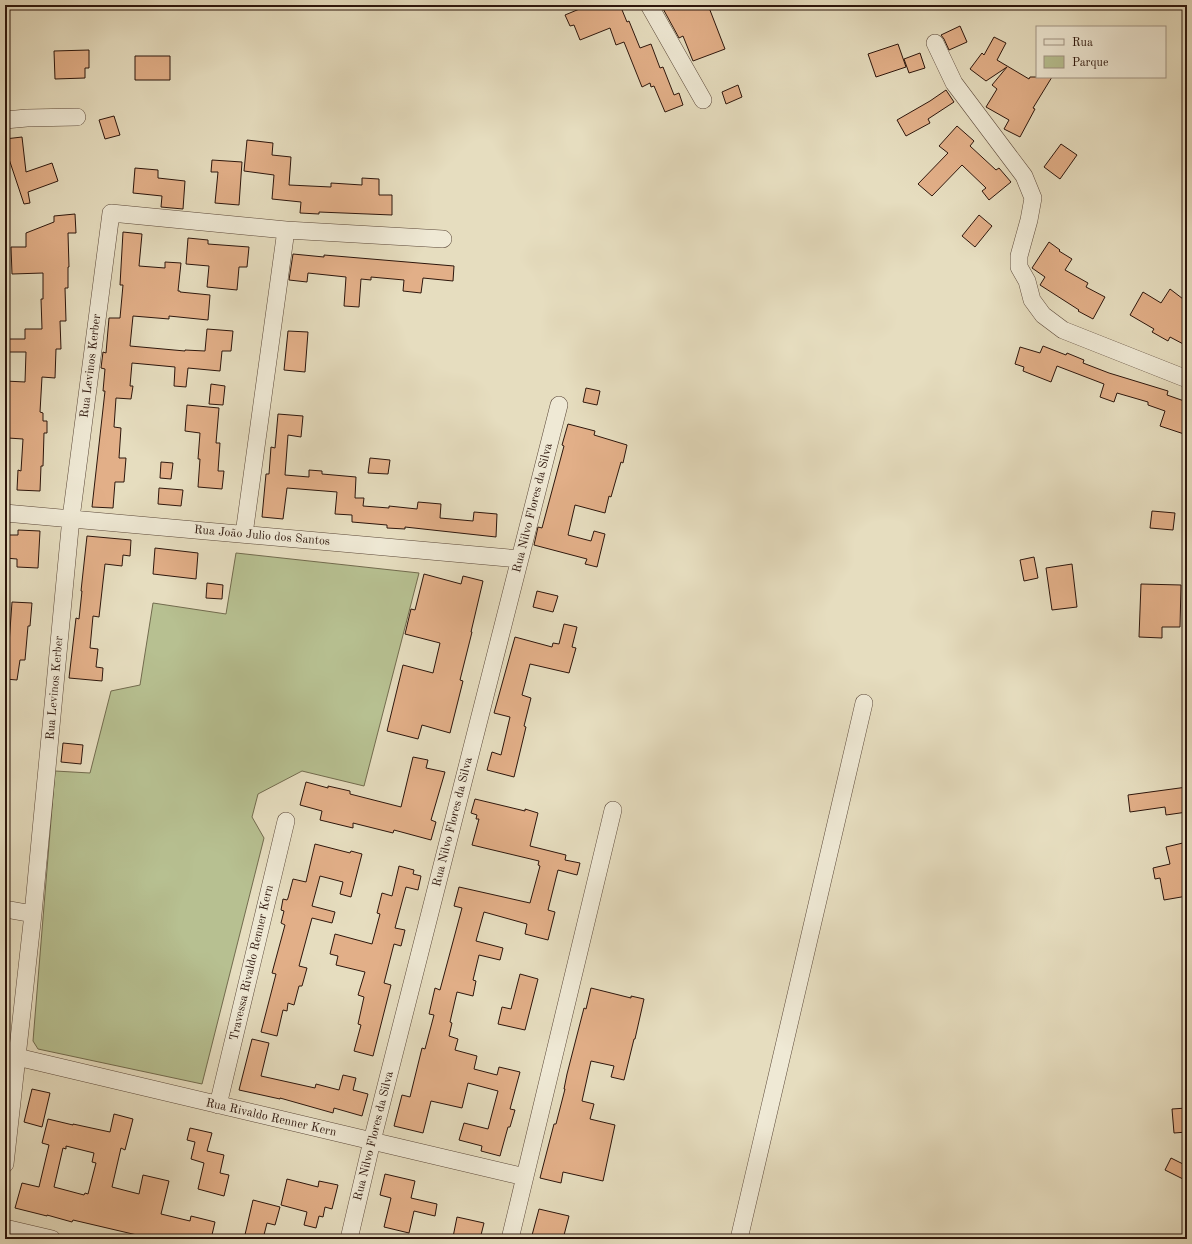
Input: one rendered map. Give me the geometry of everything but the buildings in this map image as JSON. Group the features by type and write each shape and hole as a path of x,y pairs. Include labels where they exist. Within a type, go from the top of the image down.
{"street":[{"path":"649,5 703,100"},
{"path":"935,43 954,83 1024,176 1033,198 1029,220 1018,256 1019,267 1027,281 1032,300 1043,315 1063,330 1187,379"},
{"path":"5,120 77,117"},
{"name":"Rua Levinos Kerber","path":"5,1164 9,1082 17,1057 33,914 71,518 111,213 286,230"},
{"path":"244,534 286,230 443,239"},
{"name":"Rua Nilvo Flores da Silva","path":"349,1239 372,1142 559,405"},
{"name":"Rua João Julio dos Santos","path":"5,513 520,559"},
{"path":"739,1239 864,703"},
{"path":"510,1239 613,810"},
{"name":"Travessa Rivaldo Renner Kern","path":"218,1105 286,821"},
{"path":"5,909 33,914"},
{"name":"Rua Rivaldo Renner Kern","path":"17,1057 525,1177"},
{"path":"5,1228 52,1239"}],"green space":[{"path":"236,553 419,573 364,786 302,771 258,794 252,817 264,838 202,1084 38,1049 33,1041 55,771 90,773 111,691 140,685 153,603 226,614"}]}
